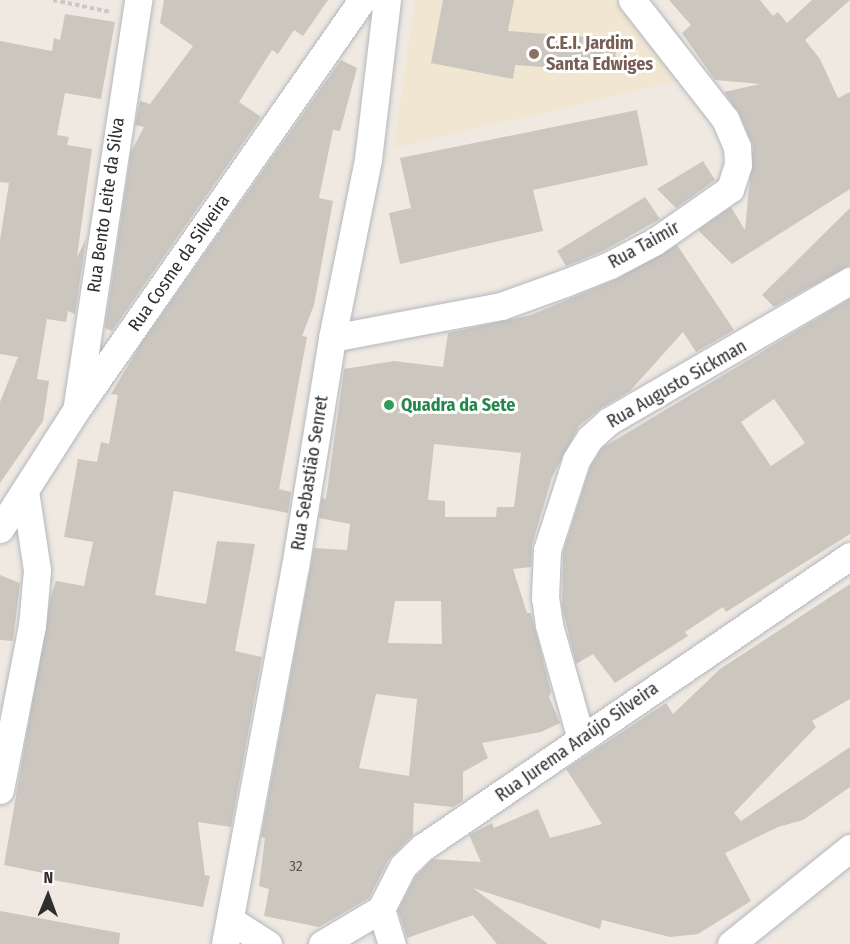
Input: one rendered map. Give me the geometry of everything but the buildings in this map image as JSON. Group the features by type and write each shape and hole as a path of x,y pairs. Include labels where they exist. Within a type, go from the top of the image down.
{"street":[{"name":"Rua Cosme da Silveira","path":"0,529 76,410 362,0"},
{"name":"Rua Sebastião Senret","path":"227,932 295,567 332,338 368,159 387,0"},
{"name":"Rua Taimir","path":"332,338 501,306 555,287 610,266 654,242 730,189 738,165 737,147 725,119 632,0"},
{"name":"Rua Bento Leite da Silva","path":"76,410 136,9"},
{"name":"Rua Augusto Sickman","path":"580,739 549,625 545,598 547,550 576,460 590,438 609,421 850,281"},
{"path":"0,790 32,626 37,570 25,491"},
{"name":"Rua Jurema Araújo Silveira","path":"381,909 403,866 423,847 850,556"},
{"path":"731,944 850,848"},
{"path":"322,944 381,909 392,944"},
{"path":"227,932 268,944"}],"path":[{"path":"53,0 136,9"}],"shaded area":[{"name":"C.E.I. Jardim Santa Edwiges","path":"415,0 615,0 681,80 394,148"}],"place":[{"name":"C.E.I. Jardim Santa Edwiges","path":"534,54"},
{"name":"Quadra da Sete","path":"389,405"}]}
